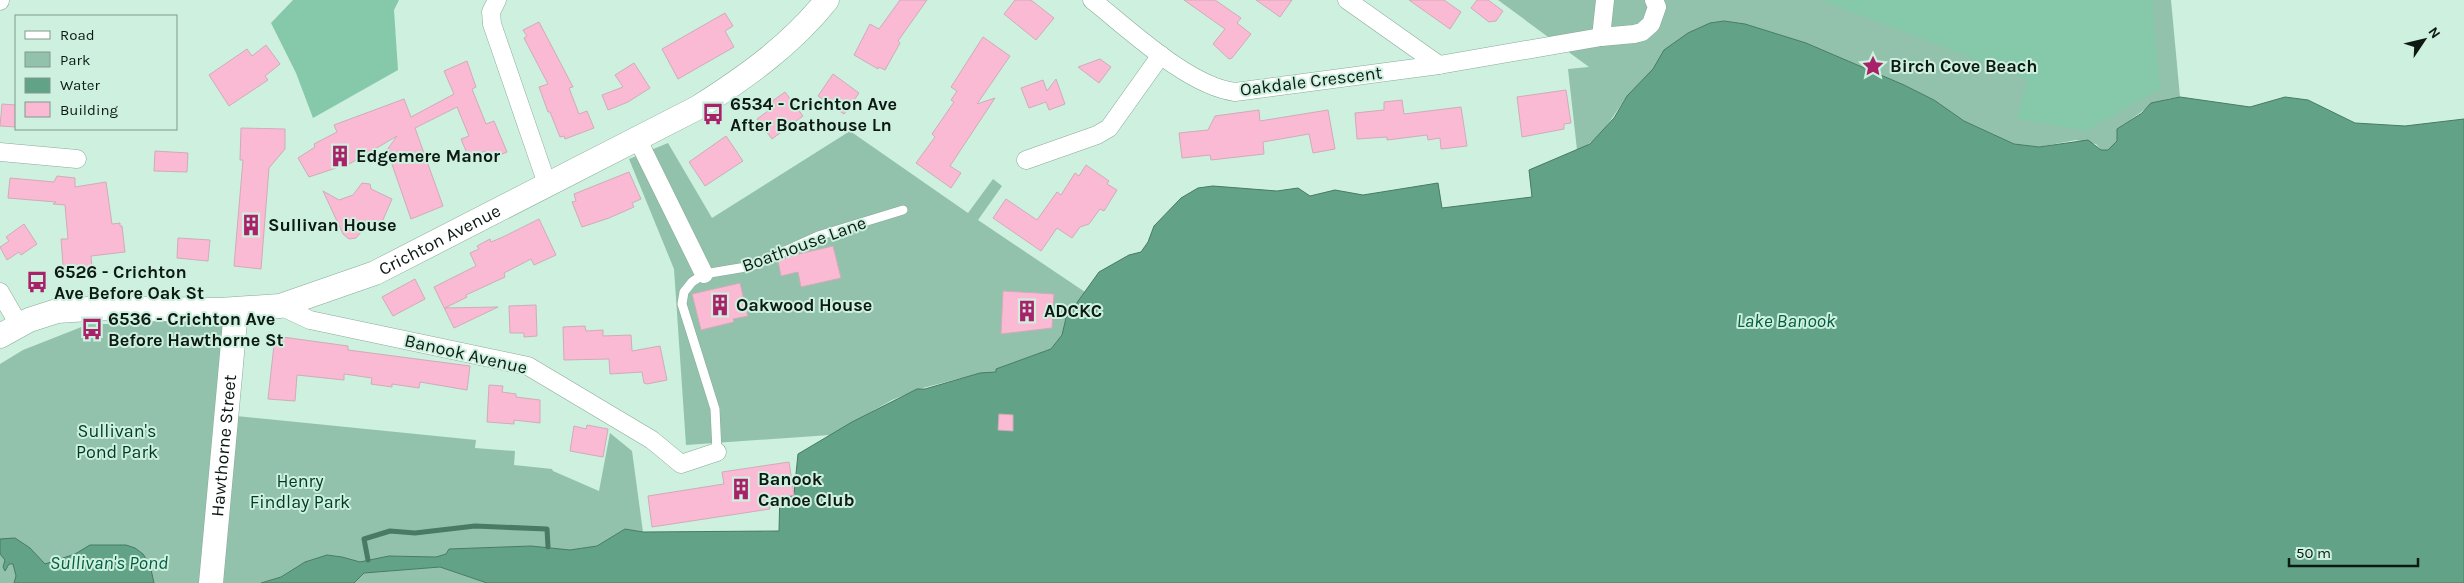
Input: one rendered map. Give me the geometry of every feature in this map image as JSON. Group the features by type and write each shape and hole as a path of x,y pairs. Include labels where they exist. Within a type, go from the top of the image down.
{"street":[{"path":"497,0 491,12 492,24 547,184"},
{"name":"Crichton Avenue","path":"9,330 57,311 104,308 236,310 280,306 375,273 697,108 743,79 780,50 827,0"},
{"name":"Oakdale Crescent","path":"1092,0 1161,54 1211,87 1234,92 1439,64 1600,37 1642,32 1651,24 1656,7 1654,0"},
{"path":"1347,0 1439,64"},
{"path":"1600,37 1605,0"},
{"path":"1026,160 1097,135 1109,128 1161,54"},
{"path":"637,138 704,274"},
{"path":"0,152 77,158"},
{"path":"0,292 9,330"},
{"name":"Banook Avenue","path":"280,306 310,320 528,366 652,440 681,464 718,452"},
{"name":"Hawthorne Street","path":"211,583 236,310"}],"lane":[{"name":"Boathouse Lane","path":"704,274 752,266 818,236 903,210"},
{"path":"704,274 692,282 684,292 682,304 714,409 718,452"}],"green space":[{"path":"1498,0 2171,0 2180,97 2154,104 2117,129 2117,141 2108,150 2101,150 2096,144 2076,140 2039,147 2014,144 1964,121 1934,100 1904,85 1806,43 1745,24 1724,21 1710,23 1688,33 1666,49 1657,64 1639,86 1627,96 1600,136 1577,150 1568,69 1589,67"},
{"path":"850,131 968,213 993,179 1002,186 978,220 1085,292 1066,318 1062,335 1051,349 996,369 997,372 977,374 919,389 892,400 830,435 686,445 674,269 629,159 668,143 712,218"},
{"path":"246,312 236,416 476,440 475,448 515,451 514,465 552,469 599,491 610,433 632,451 643,532 625,529 597,546 570,550 531,546 449,549 446,554 436,557 389,556 360,562 327,555 305,562 281,577 261,583 0,583 0,364 23,350 89,324 129,324"},
{"path":"440,567 487,583 354,583 364,573"}],"shaded area":[{"path":"293,0 399,0 394,10 398,70 313,118 296,73 271,23"},
{"path":"1820,0 2152,0 2160,89 2086,131 2017,119 2028,79"}],"water":[{"name":"Lake Banook","path":"1724,21 1745,24 1806,43 1904,85 1934,100 1964,121 2014,144 2039,147 2088,140 2101,150 2108,150 2117,141 2117,129 2142,113 2151,103 2180,97 2250,107 2285,97 2308,100 2355,123 2405,126 2464,119 2464,583 487,583 440,567 364,573 354,583 261,583 281,577 305,562 327,555 360,562 389,556 436,557 446,554 449,549 531,546 570,550 597,546 625,529 643,532 779,531 780,492 784,496 794,494 798,454 852,422 917,389 925,389 980,373 996,372 996,369 1051,349 1062,335 1066,318 1099,272 1129,255 1141,252 1148,242 1154,226 1181,198 1198,188 1213,186 1277,191 1298,188 1310,196 1335,190 1363,195 1438,183 1442,208 1532,197 1529,170 1590,144 1614,118 1627,96 1653,69 1664,50 1688,33 1710,23"},
{"name":"Sullivan's Pond","path":"15,538 30,548 45,564 75,554 90,545 126,545 135,548 143,554 150,565 154,583 14,583 16,576 13,564 9,564 5,571 3,567 5,560 0,554 0,539"}],"building":[{"path":"900,0 927,0 898,41 900,43 885,70 879,67 878,69 854,55 870,24 879,29"},
{"path":"1015,0 1031,0 1054,18 1036,40 1004,14"},
{"path":"1184,0 1215,0 1241,18 1237,23 1251,34 1232,58 1229,59 1213,44 1225,29"},
{"path":"1256,0 1292,0 1280,17"},
{"path":"1409,0 1444,0 1461,12 1450,29"},
{"path":"1477,0 1488,0 1503,11 1496,21 1489,22 1471,8"},
{"path":"725,13 733,26 725,31 734,47 678,79 662,49"},
{"path":"539,22 573,87 569,88 579,114 587,111 594,128 565,139 564,136 560,137 550,112 548,112 539,87 548,84 524,38 527,36 523,30"},
{"path":"983,37 1010,56 977,104 995,98 950,166 961,173 951,188 916,163 935,137 932,134 954,102 951,100 957,91 951,87"},
{"path":"266,45 280,64 265,76 268,80 229,106 209,75 247,49 252,56"},
{"path":"1100,59 1111,67 1099,83 1078,67"},
{"name":"Edgemere Manor","path":"467,61 476,87 472,89 486,124 494,121 507,152 493,158 492,154 487,156 485,151 469,158 461,139 469,136 457,107 415,128 443,206 411,219 387,150 397,136 351,163 309,177 298,158 315,147 314,144 337,132 334,125 404,99 411,117 454,94 444,71"},
{"path":"634,63 650,88 628,102 608,110 602,95 623,87 615,75"},
{"path":"833,74 859,93 844,114 818,96"},
{"path":"1056,79 1065,104 1049,110 1046,102 1029,108 1021,88 1043,80 1047,91"},
{"path":"1566,90 1571,123 1564,124 1564,129 1522,137 1517,97"},
{"path":"785,92 803,116 772,139 757,119 768,111 768,104"},
{"path":"1402,100 1404,114 1461,107 1467,146 1441,149 1440,138 1428,140 1427,135 1387,140 1387,137 1357,139 1355,113 1384,110 1384,102"},
{"path":"2,104 15,105 15,127 0,126"},
{"path":"1259,110 1260,121 1328,110 1335,149 1313,153 1309,134 1263,142 1264,154 1211,160 1210,155 1182,158 1179,133 1208,130 1215,116"},
{"path":"241,128 285,129 285,149 269,168 261,269 234,266 243,160 240,160"},
{"path":"726,136 743,161 705,186 689,162"},
{"path":"155,151 188,153 187,172 154,171"},
{"path":"1086,165 1109,181 1107,184 1117,190 1104,211 1100,209 1089,224 1080,227 1072,238 1057,228 1041,251 993,218 1006,199 1037,220 1057,192 1061,195 1075,173 1079,176"},
{"path":"629,172 641,199 632,203 634,207 582,227 572,202 576,201 574,194"},
{"path":"57,176 75,178 75,187 106,182 112,224 120,223 120,226 122,226 125,252 91,256 92,267 83,267 84,277 64,277 61,239 68,239 65,205 53,204 56,202 8,198 10,178 54,182"},
{"path":"362,183 370,184 371,189 392,199 382,222 362,231 356,238 349,239 343,234 323,191 339,200 353,195"},
{"path":"539,219 556,255 534,265 531,259 504,273 505,277 466,295 467,297 445,308 498,307 454,328 434,287 476,266 470,253 479,249 477,246 490,239 491,242 503,237"},
{"path":"24,224 37,244 21,255 19,252 7,260 0,247 9,241 6,237"},
{"path":"178,238 210,240 208,261 177,258"},
{"path":"833,246 841,278 801,287 798,272 781,276 778,261 790,256"},
{"path":"415,279 425,299 393,316 382,297"},
{"name":"Oakwood House","path":"740,283 748,316 733,319 734,322 701,330 692,294"},
{"name":"ADCKC","path":"1003,291 1054,294 1052,328 1001,334"},
{"path":"536,305 537,336 524,337 524,333 510,333 509,306"},
{"path":"585,326 586,331 603,330 603,336 631,335 632,351 660,346 667,380 647,384 644,383 642,372 610,374 609,359 564,360 563,327"},
{"path":"275,336 348,346 348,350 470,366 467,390 420,382 419,388 392,384 392,387 371,384 372,378 344,374 344,380 297,375 295,401 268,399"},
{"path":"489,385 503,386 502,392 516,394 516,397 540,400 540,423 514,420 514,424 487,422"},
{"path":"999,414 1013,415 1013,431 998,430"},
{"path":"587,425 608,429 603,457 570,451 574,426 586,429"},
{"name":"Banook Canoe Club","path":"789,462 794,495 768,499 770,509 652,527 648,496 724,484 722,472"}],"waterway":[{"path":"368,560 364,539 390,531 415,533 475,526 547,529 548,547"}],"place":[{"name":"Birch Cove Beach","path":"1873,66"},
{"name":"6534 - Crichton Ave After Boathouse Ln","path":"713,114"},
{"name":"Edgemere Manor","path":"340,156"},
{"name":"Sullivan House","path":"251,225"},
{"name":"6526 - Crichton Ave Before Oak St","path":"37,282"},
{"name":"Oakwood House","path":"720,305"},
{"name":"ADCKC","path":"1027,311"},
{"name":"6536 - Crichton Ave Before Hawthorne St","path":"92,329"},
{"name":"Banook Canoe Club","path":"741,489"}],"park label":[{"name":"Sullivan's Pond Park","path":"117,441"},
{"name":"Henry Findlay Park","path":"300,491"}]}
